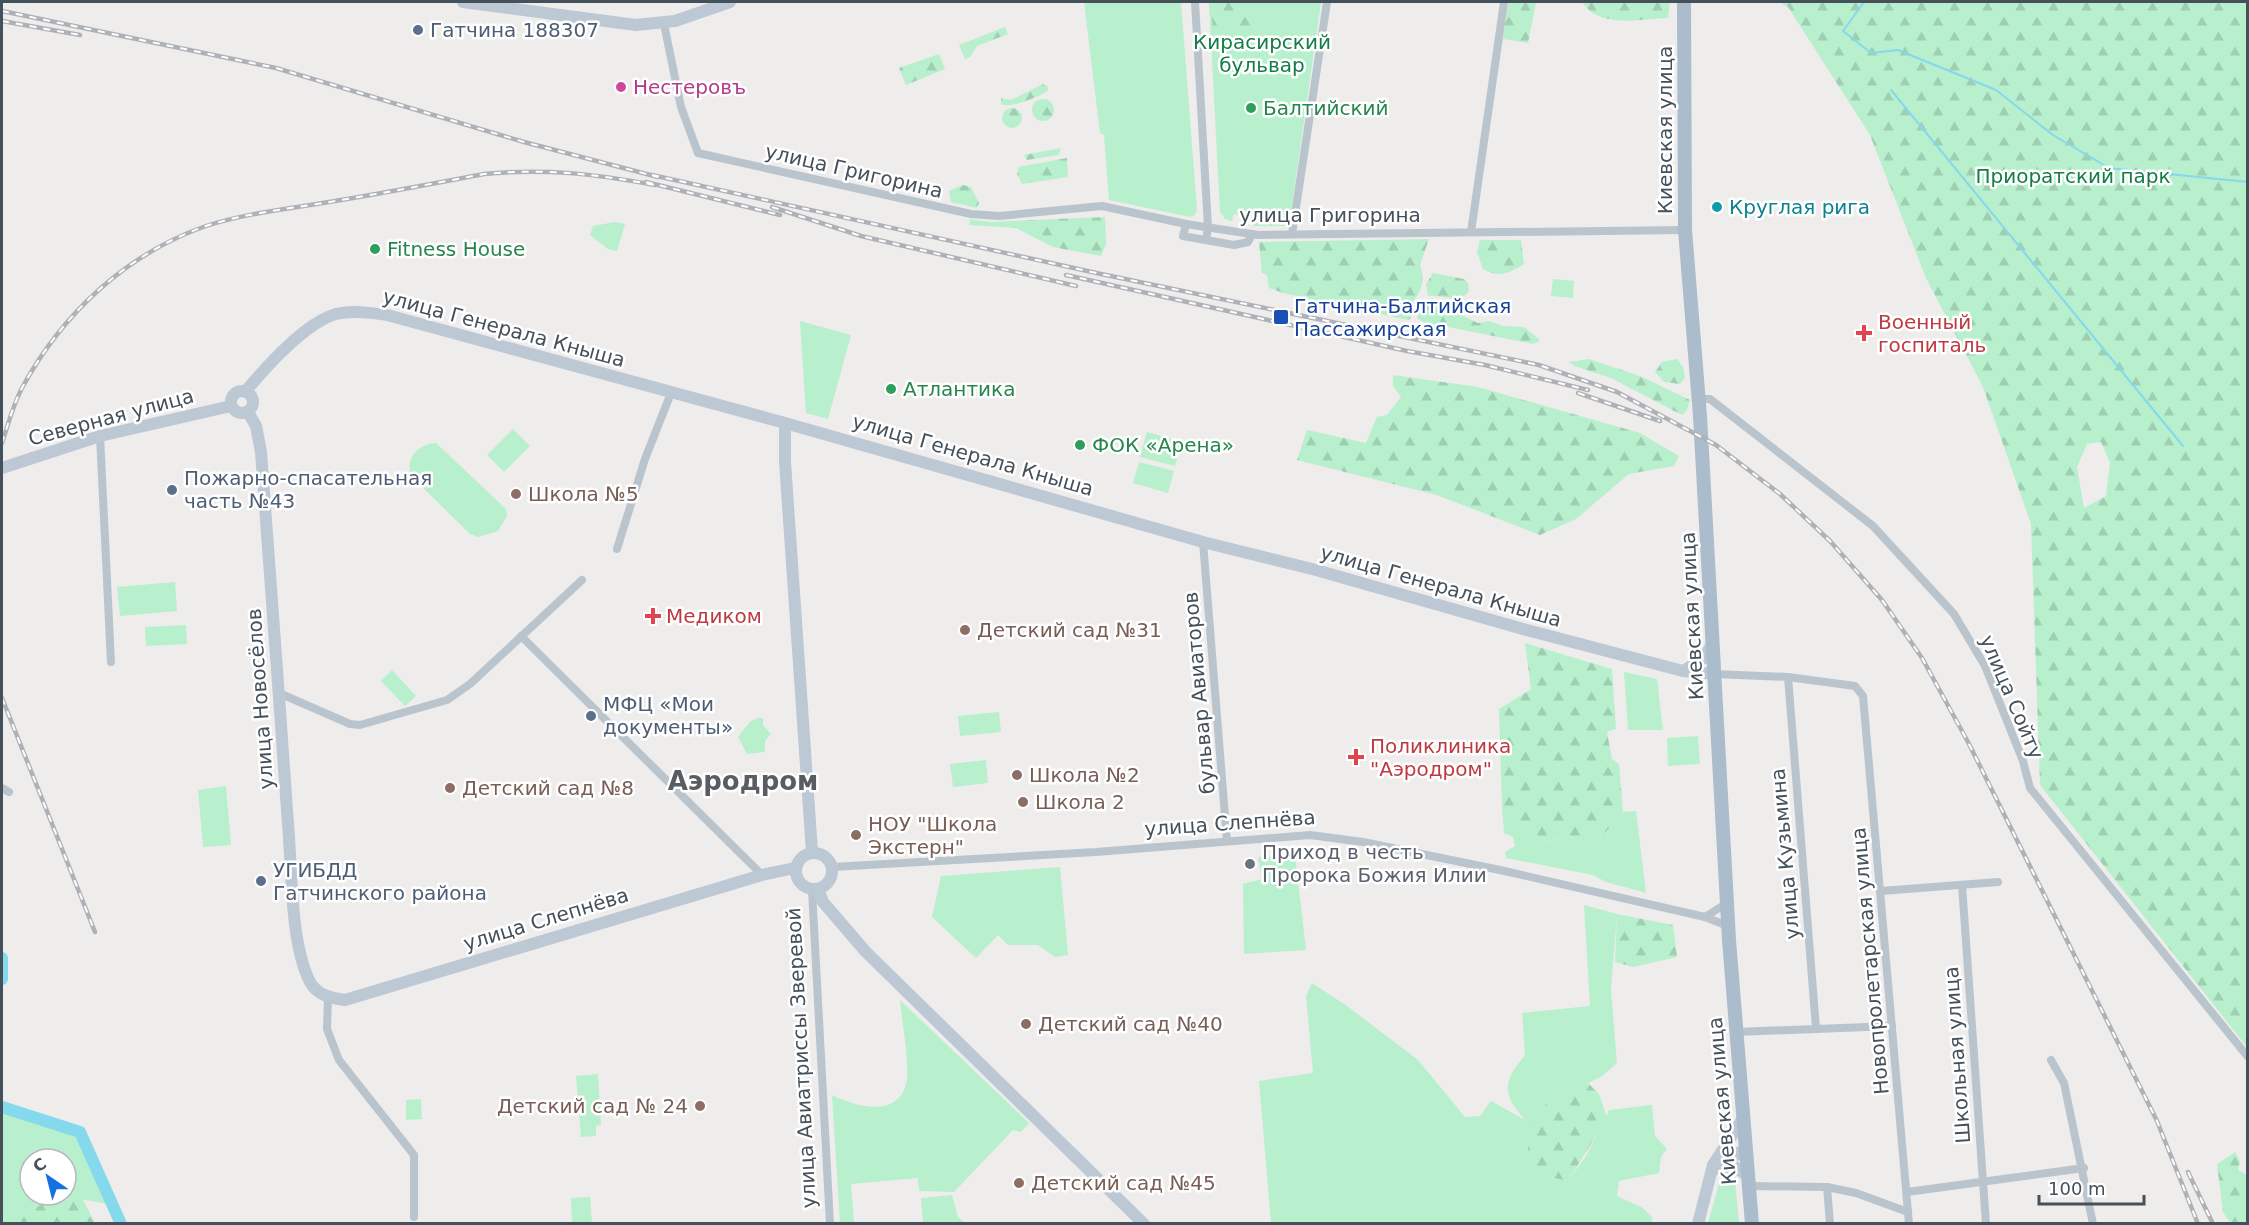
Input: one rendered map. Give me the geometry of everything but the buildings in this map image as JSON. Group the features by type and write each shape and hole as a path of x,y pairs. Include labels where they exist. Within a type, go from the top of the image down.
{"main road":[{"name":"Киевская улица","path":"1684,3 1685,230 1699,399 1728,926 1752,1224"}],"street":[{"path":"463,2 636,25 664,24 730,2"},
{"path":"1195,2 1208,227 1206,240"},
{"path":"1292,234 1327,2"},
{"path":"1471,232 1504,2"},
{"name":"улица Григорина","path":"664,24 681,106 698,153 971,214 999,216 1102,206 1186,224 1251,234 1685,230"},
{"path":"1186,224 1183,236 1206,240 1242,245 1251,234"},
{"name":"улица Генерала Кныша","path":"245,392 316,324 337,314 365,312 461,335 785,423 1203,542 1683,671 1714,674"},
{"path":"245,392 253,400 248,412 240,413 231,406 234,394 245,392"},
{"path":"617,549 645,459 671,393"},
{"name":"улица Сойту","path":"1699,399 1710,399 1873,526 1954,614 1985,666 2023,761 2030,788 2247,1057"},
{"name":"Северная улица","path":"2,468 100,436 231,406"},
{"name":"улица Новосёлов","path":"248,412 256,426 261,452 293,900 304,967 311,984 328,998"},
{"path":"785,423 785,462 812,852"},
{"path":"100,436 111,662"},
{"name":"бульвар Авиаторов","path":"1203,542 1227,841"},
{"path":"279,693 350,723 376,723 447,700 470,684 582,580"},
{"path":"522,636 762,875"},
{"path":"1683,671 1704,658 1712,644"},
{"path":"1714,674 1788,677"},
{"name":"Новопролетарская улица","path":"1788,677 1855,686 1863,696 1909,1224"},
{"name":"улица Кузьмина","path":"1788,677 1816,1028"},
{"name":"улица Слепнёва","path":"832,867 1096,852 1310,835 1339,838 1500,870 1705,917 1728,926"},
{"path":"815,890 827,885 832,877 832,867 828,859 812,852 804,855 795,868 797,878 803,886 815,890 834,916 866,952 1144,1224"},
{"name":"улица Слепнёва","path":"328,998 345,1000 762,875 795,868"},
{"path":"1881,891 1998,882"},
{"name":"Школьная улица","path":"1962,885 1986,1224"},
{"name":"улица Авиатриссы Зверевой","path":"815,890 813,924 830,1224"},
{"path":"1705,917 1727,903"},
{"path":"813,924 824,914 834,916"},
{"path":"328,998 327,1029 339,1060 414,1155 414,1217"},
{"path":"1736,1032 1892,1026"},
{"path":"2051,1060 2064,1083 2084,1168 2093,1224"},
{"path":"1698,1224 1711,1171 1720,1151 1743,1120"},
{"path":"1720,1151 1728,1148 1745,1149"},
{"path":"1711,1171 1745,1149"},
{"path":"1711,1171 1726,1166 1735,1167 1748,1181 1827,1187 1856,1193 1908,1212"},
{"path":"1907,1192 2084,1168"},
{"path":"1827,1187 1830,1224"}],"green space":[{"path":"1084,2 1181,2 1197,210 1195,215 1190,217 1109,200 1104,135 1100,133"},
{"name":"Кирасирский бульвар","path":"1209,2 1321,2 1289,226 1253,226 1255,216 1234,214 1232,221 1225,219 1220,212"},
{"path":"1211,2 1247,2 1257,28 1213,33"},
{"path":"1508,2 1536,2 1528,43 1503,39"},
{"path":"1582,2 1670,2 1668,18 1620,20 1599,16"},
{"name":"Приоратский парк","path":"1779,2 2247,2 2247,1047 2040,785 2031,524 1983,387 1926,278 1870,135 1788,7","holes":["2101,442 2110,463 2106,496 2084,508 2077,467 2087,444"]},
{"path":"1005,27 1008,34 977,46 970,57 965,59 959,45"},
{"path":"939,54 945,69 906,85 899,68"},
{"path":"1043,84 1048,87 1048,91 1038,96 1018,104 1001,104 1001,98 1011,100"},
{"path":"1043,99 1051,102 1054,110 1051,118 1043,121 1035,118 1032,110 1035,102"},
{"path":"1012,108 1019,111 1022,118 1019,125 1012,128 1005,125 1002,118 1005,111"},
{"path":"1061,148 1059,155 1027,160 1024,155"},
{"path":"1067,158 1068,177 1022,184 1017,174 1018,167"},
{"path":"963,185 971,187 979,203 977,208 951,202 949,191"},
{"path":"1105,217 1106,244 1101,256 1053,247 1016,228 969,225 970,219 990,222"},
{"path":"615,222 625,224 617,251 608,249 590,235 593,226"},
{"path":"1429,239 1420,265 1421,287 1409,306 1411,318 1408,320 1283,293 1269,288 1267,275 1262,273 1259,242"},
{"path":"1480,240 1521,240 1524,264 1504,274 1483,269 1477,252"},
{"path":"1433,273 1464,279 1468,283 1469,291 1456,298 1428,296 1426,284"},
{"path":"1553,279 1574,281 1573,298 1551,296"},
{"path":"1433,301 1439,310 1455,312 1478,323 1489,321 1503,326 1524,327 1540,340 1534,344 1423,322 1417,318 1421,303"},
{"path":"800,321 851,335 828,419 806,413"},
{"path":"1589,359 1640,376 1690,400 1687,410 1682,415 1611,378 1574,366 1569,362"},
{"path":"1677,359 1683,367 1685,378 1680,384 1664,382 1655,372 1662,362"},
{"path":"1393,375 1478,387 1640,433 1679,456 1674,466 1629,474 1576,519 1540,535 1437,495 1297,460 1307,430 1366,443 1377,417 1387,415 1401,397 1393,386"},
{"path":"513,429 530,446 504,472 487,455"},
{"path":"1147,432 1182,442 1175,466 1140,457"},
{"path":"436,443 506,509 507,516 498,531 478,537 470,534 411,476 410,463 414,453 424,446"},
{"path":"1139,462 1174,471 1168,493 1133,483"},
{"path":"175,582 177,611 120,616 117,587"},
{"path":"186,625 187,644 146,646 145,627"},
{"path":"1525,643 1612,669 1616,729 1607,732 1612,759 1619,764 1623,812 1605,833 1530,843 1502,806 1499,709 1531,689"},
{"path":"392,670 416,696 405,706 381,681"},
{"path":"1624,672 1657,679 1663,730 1628,730"},
{"path":"999,712 1001,732 960,736 958,716"},
{"path":"763,718 763,725 771,734 765,741 765,752 747,754 738,737 750,722"},
{"path":"1698,736 1700,764 1668,766 1667,738"},
{"path":"986,760 988,783 953,787 950,764"},
{"path":"226,786 231,845 203,847 198,790"},
{"path":"1502,806 1531,843 1605,833 1623,812 1636,811 1646,893 1606,882 1593,875 1506,858 1505,852 1515,846 1513,837 1504,833"},
{"path":"1295,855 1306,950 1244,954 1243,884 1262,879 1258,857"},
{"path":"1060,867 1068,955 1055,957 1038,945 1008,945 998,935 976,958 932,917 941,876"},
{"path":"1584,905 1617,914 1611,990 1617,1063 1601,1077 1550,1100 1528,1171 1568,1181 1586,1156 1609,1110 1652,1105 1655,1136 1667,1149 1661,1157 1659,1173 1619,1181 1617,1196 1643,1208 1652,1217 1652,1223 1271,1223 1259,1081 1313,1073 1306,996 1312,983 1347,1006 1418,1060 1465,1117 1480,1116 1491,1101 1525,1120 1512,1102 1508,1088 1512,1073 1525,1055 1522,1013 1590,1006"},
{"path":"1617,914 1673,925 1677,957 1633,967 1615,962"},
{"path":"900,1000 1029,1123 1021,1132 1013,1130 954,1192 919,1191 918,1178 851,1184 854,1223 840,1223 832,1095 853,1103 876,1107 896,1100 903,1092 907,1071"},
{"path":"598,1074 601,1125 596,1126 596,1136 581,1137 576,1076"},
{"path":"1588,1083 1599,1094 1607,1118 1568,1181 1528,1172 1528,1122 1550,1100"},
{"path":"421,1099 422,1119 406,1120 406,1100"},
{"path":"2,1107 80,1132 116,1206 78,1200 78,1147 18,1147 18,1207 37,1207 2,1223"},
{"path":"2235,1152 2240,1161 2238,1170 2247,1175 2247,1223 2230,1223 2223,1212 2217,1164"},
{"path":"1727,1177 1735,1181 1739,1223 1708,1223 1720,1180"},
{"path":"952,1195 958,1217 965,1223 923,1223 921,1198"},
{"path":"590,1197 592,1223 572,1223 571,1198"},
{"path":"78,1198 82,1198 95,1223 9,1223 36,1207 78,1207"}],"waterway":[{"path":"1864,2 1843,31 1871,53 1898,50 1996,90 2053,135 2109,168 2248,182"},
{"path":"1891,90 2183,446"},
{"path":"2,958 2,979"},
{"path":"2,1107 80,1132 121,1224"}],"railway":[{"path":"2,11 276,68 524,142 658,177"},
{"path":"2,21 80,35"},
{"path":"2,443 22,388 56,335 77,312 123,270 177,238 206,226 256,214 484,174 570,173 655,185"},
{"path":"652,175 1101,274 1539,365 1617,392 1716,445 1780,494 1830,541 1882,600 1922,658 1968,742 2157,1121 2198,1224"},
{"path":"646,182 780,215"},
{"path":"772,207 861,236 1076,286"},
{"path":"1066,275 1407,351 1485,365 1588,390"},
{"path":"1578,393 1660,421"},
{"path":"2,698 95,932"},
{"path":"2188,1172 2213,1224"}],"place":[{"name":"Гатчина 188307","path":"418,30"},
{"name":"Нестеровъ","path":"621,87"},
{"name":"Балтийский","path":"1251,108"},
{"name":"Круглая рига","path":"1717,207"},
{"name":"Fitness House","path":"375,249"},
{"name":"Гатчина-Балтийская Пассажирская","path":"1281,317"},
{"name":"Военный госпиталь","path":"1864,333"},
{"name":"Атлантика","path":"891,389"},
{"name":"ФОК «Арена»","path":"1080,445"},
{"name":"Пожарно-спасательная часть №43","path":"172,490"},
{"name":"Школа №5","path":"516,494"},
{"name":"Медиком","path":"653,616"},
{"name":"Детский сад №31","path":"965,630"},
{"name":"МФЦ «Мои документы»","path":"591,716"},
{"name":"Поликлиника \"Аэродром\"","path":"1356,757"},
{"name":"Школа №2","path":"1017,775"},
{"name":"Детский сад №8","path":"450,788"},
{"name":"Школа 2","path":"1023,802"},
{"name":"НОУ \"Школа Экстерн\"","path":"856,835"},
{"name":"Приход в честь Пророка Божия Илии","path":"1250,864"},
{"name":"УГИБДД Гатчинского района","path":"261,881"},
{"name":"Детский сад №40","path":"1026,1024"},
{"name":"Детский сад № 24","path":"700,1106"},
{"name":"Детский сад №45","path":"1019,1183"}],"district":[{"name":"Аэродром","path":"743,781"}]}
